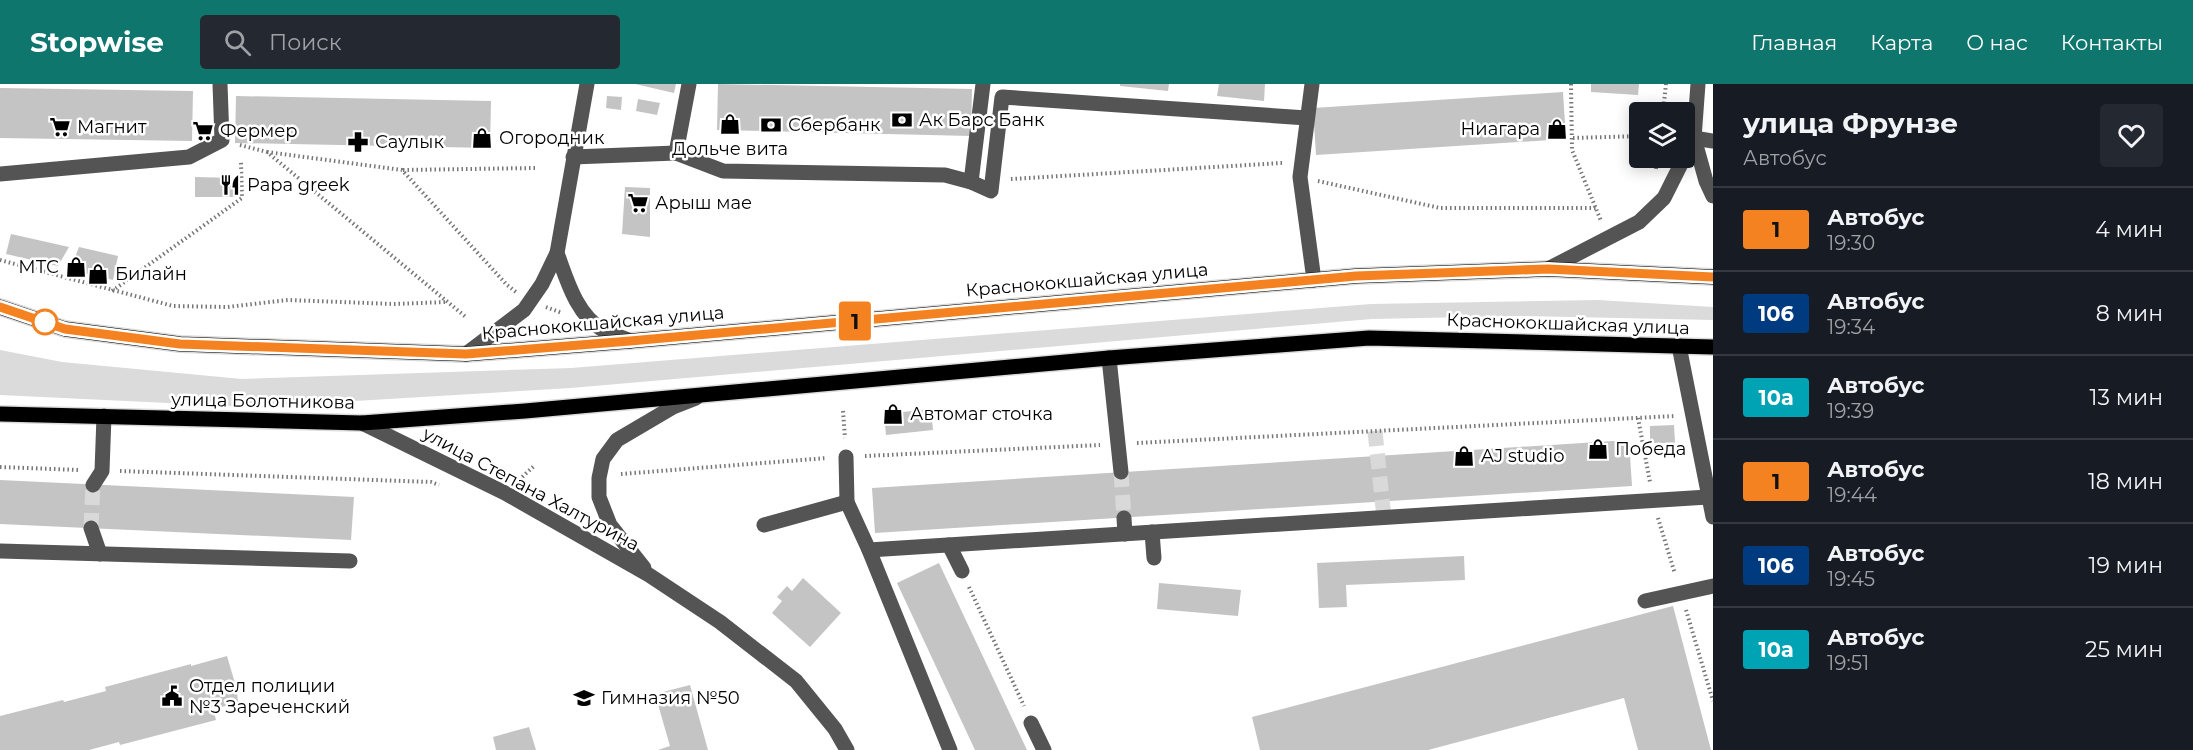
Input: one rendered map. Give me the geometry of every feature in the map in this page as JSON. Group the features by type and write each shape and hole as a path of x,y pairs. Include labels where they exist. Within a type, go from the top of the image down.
{"main road":[{"name":"Краснококшайская улица","path":"0,307 65,329 180,344 466,354 1356,276 1548,269 1713,277"},
{"name":"Краснококшайская улица","path":"525,411 1109,358 1369,338 1713,347"},
{"name":"улица Болотникова","path":"0,414 362,423 525,411"}],"street":[{"path":"0,174 189,157 222,140 220,84"},
{"path":"466,354 524,310 542,284 557,253 587,84"},
{"path":"676,153 689,84"},
{"path":"971,182 983,84"},
{"path":"1312,84 1300,177 1314,280"},
{"path":"1695,124 1698,84"},
{"path":"573,157 676,153 723,171 945,175 992,191 1002,97 1307,118"},
{"path":"1695,138 1713,141"},
{"path":"1695,142 1706,181 1713,196"},
{"path":"1548,269 1639,222 1664,198 1679,168"},
{"path":"557,253 572,292 586,316 603,329 630,341"},
{"path":"1679,346 1713,517"},
{"path":"1109,358 1121,472"},
{"name":"улица Степана Халтурина","path":"649,575 610,525 599,497 598,478 603,459 617,440 673,407 708,394"},
{"path":"93,485 102,471 104,416"},
{"name":"улица Степана Халтурина","path":"362,423 505,493 649,575 720,622 796,681 835,729 847,750"},
{"path":"846,457 847,502 869,550 950,750"},
{"path":"869,550 1708,497"},
{"path":"764,525 847,502"},
{"path":"1124,518 1125,534"},
{"path":"91,528 100,554"},
{"path":"1152,532 1154,558"},
{"path":"950,545 962,571"},
{"path":"0,551 350,561"},
{"path":"1645,601 1713,586"},
{"path":"1031,723 1044,750"}],"path":[{"path":"1571,84 1572,150 1602,222"},
{"path":"1664,102 1666,84"},
{"path":"1572,138 1629,136"},
{"path":"222,140 267,152 402,170 535,168"},
{"path":"267,152 467,318"},
{"path":"112,291 242,198 241,162"},
{"path":"402,170 507,285"},
{"path":"0,260 173,306 227,307 288,300 394,304 446,302"},
{"path":"843,411 846,457"},
{"path":"621,474 846,457 1682,416"},
{"path":"1638,418 1653,501"},
{"path":"0,467 431,482 441,486"},
{"path":"962,571 1031,723"}],"shaded area":[{"path":"1598,300 1713,307 1713,320 1520,316 1372,319 571,388 252,407 0,395 0,350 62,362 242,379 571,368 1371,304"}],"building":[{"path":"635,84 676,84 674,93"},
{"path":"718,84 972,89 971,136 717,130"},
{"path":"1120,84 1169,84 1168,91 1120,86"},
{"path":"1219,84 1265,84 1264,101 1217,96"},
{"path":"1591,84 1639,84 1638,95 1591,92"},
{"path":"0,88 193,91 192,141 0,138"},
{"path":"1563,92 1566,139 1316,155 1313,108"},
{"path":"236,96 491,101 490,148 235,143"},
{"path":"607,96 622,97 621,110 606,108"},
{"path":"638,99 660,103 657,115 636,111"},
{"path":"195,177 236,178 235,197 195,197"},
{"path":"625,187 650,188 650,237 622,234"},
{"path":"11,234 69,247 58,266 6,254"},
{"path":"79,247 118,256 113,280 70,270"},
{"path":"931,409 933,430 886,435 884,414"},
{"path":"1674,425 1675,443 1650,443 1650,426"},
{"path":"1629,440 1632,486 875,533 872,488"},
{"path":"0,480 354,497 351,540 0,524"},
{"path":"1464,556 1465,580 1346,585 1347,607 1319,608 1317,563"},
{"path":"939,563 1027,750 975,750 897,583"},
{"path":"803,578 841,613 810,647 772,613 782,601 777,597 787,586 792,591"},
{"path":"1159,583 1241,590 1238,616 1157,609"},
{"path":"1673,606 1711,750 1638,750 1624,698 1428,750 1260,750 1252,717"},
{"path":"227,656 237,690 238,703 213,709 216,720 120,745 119,742 89,750 0,750 0,716 106,691 105,687"},
{"path":"690,685 708,750 658,750 670,746 655,694"},
{"path":"529,727 536,750 496,750 493,737"}],"tunnel":[{"path":"1375,431 1384,518"},
{"path":"1121,472 1124,518"},
{"path":"91,528 93,485"}],"bus line":[{"name":"1","path":"0,307 65,329 180,344 466,354 1356,276 1548,269 1713,277"}],"place":[{"name":"Ак Барс Банк","path":"902,120"},
{"name":"Дольче вита","path":"730,124"},
{"name":"Сбербанк","path":"771,125"},
{"name":"Магнит","path":"60,127"},
{"name":"Ниагара","path":"1557,129"},
{"name":"Фермер","path":"203,131"},
{"name":"Огородник","path":"482,138"},
{"name":"Саулык","path":"358,142"},
{"name":"Papa greek","path":"230,185"},
{"name":"Арыш мае","path":"638,203"},
{"name":"МТС","path":"76,267"},
{"name":"Билайн","path":"98,274"},
{"name":"Автомаг сточка","path":"893,414"},
{"name":"Победа","path":"1598,449"},
{"name":"AJ studio","path":"1464,456"},
{"name":"Отдел полиции №3 Зареченский","path":"172,696"},
{"name":"Гимназия №50","path":"584,698"}]}
